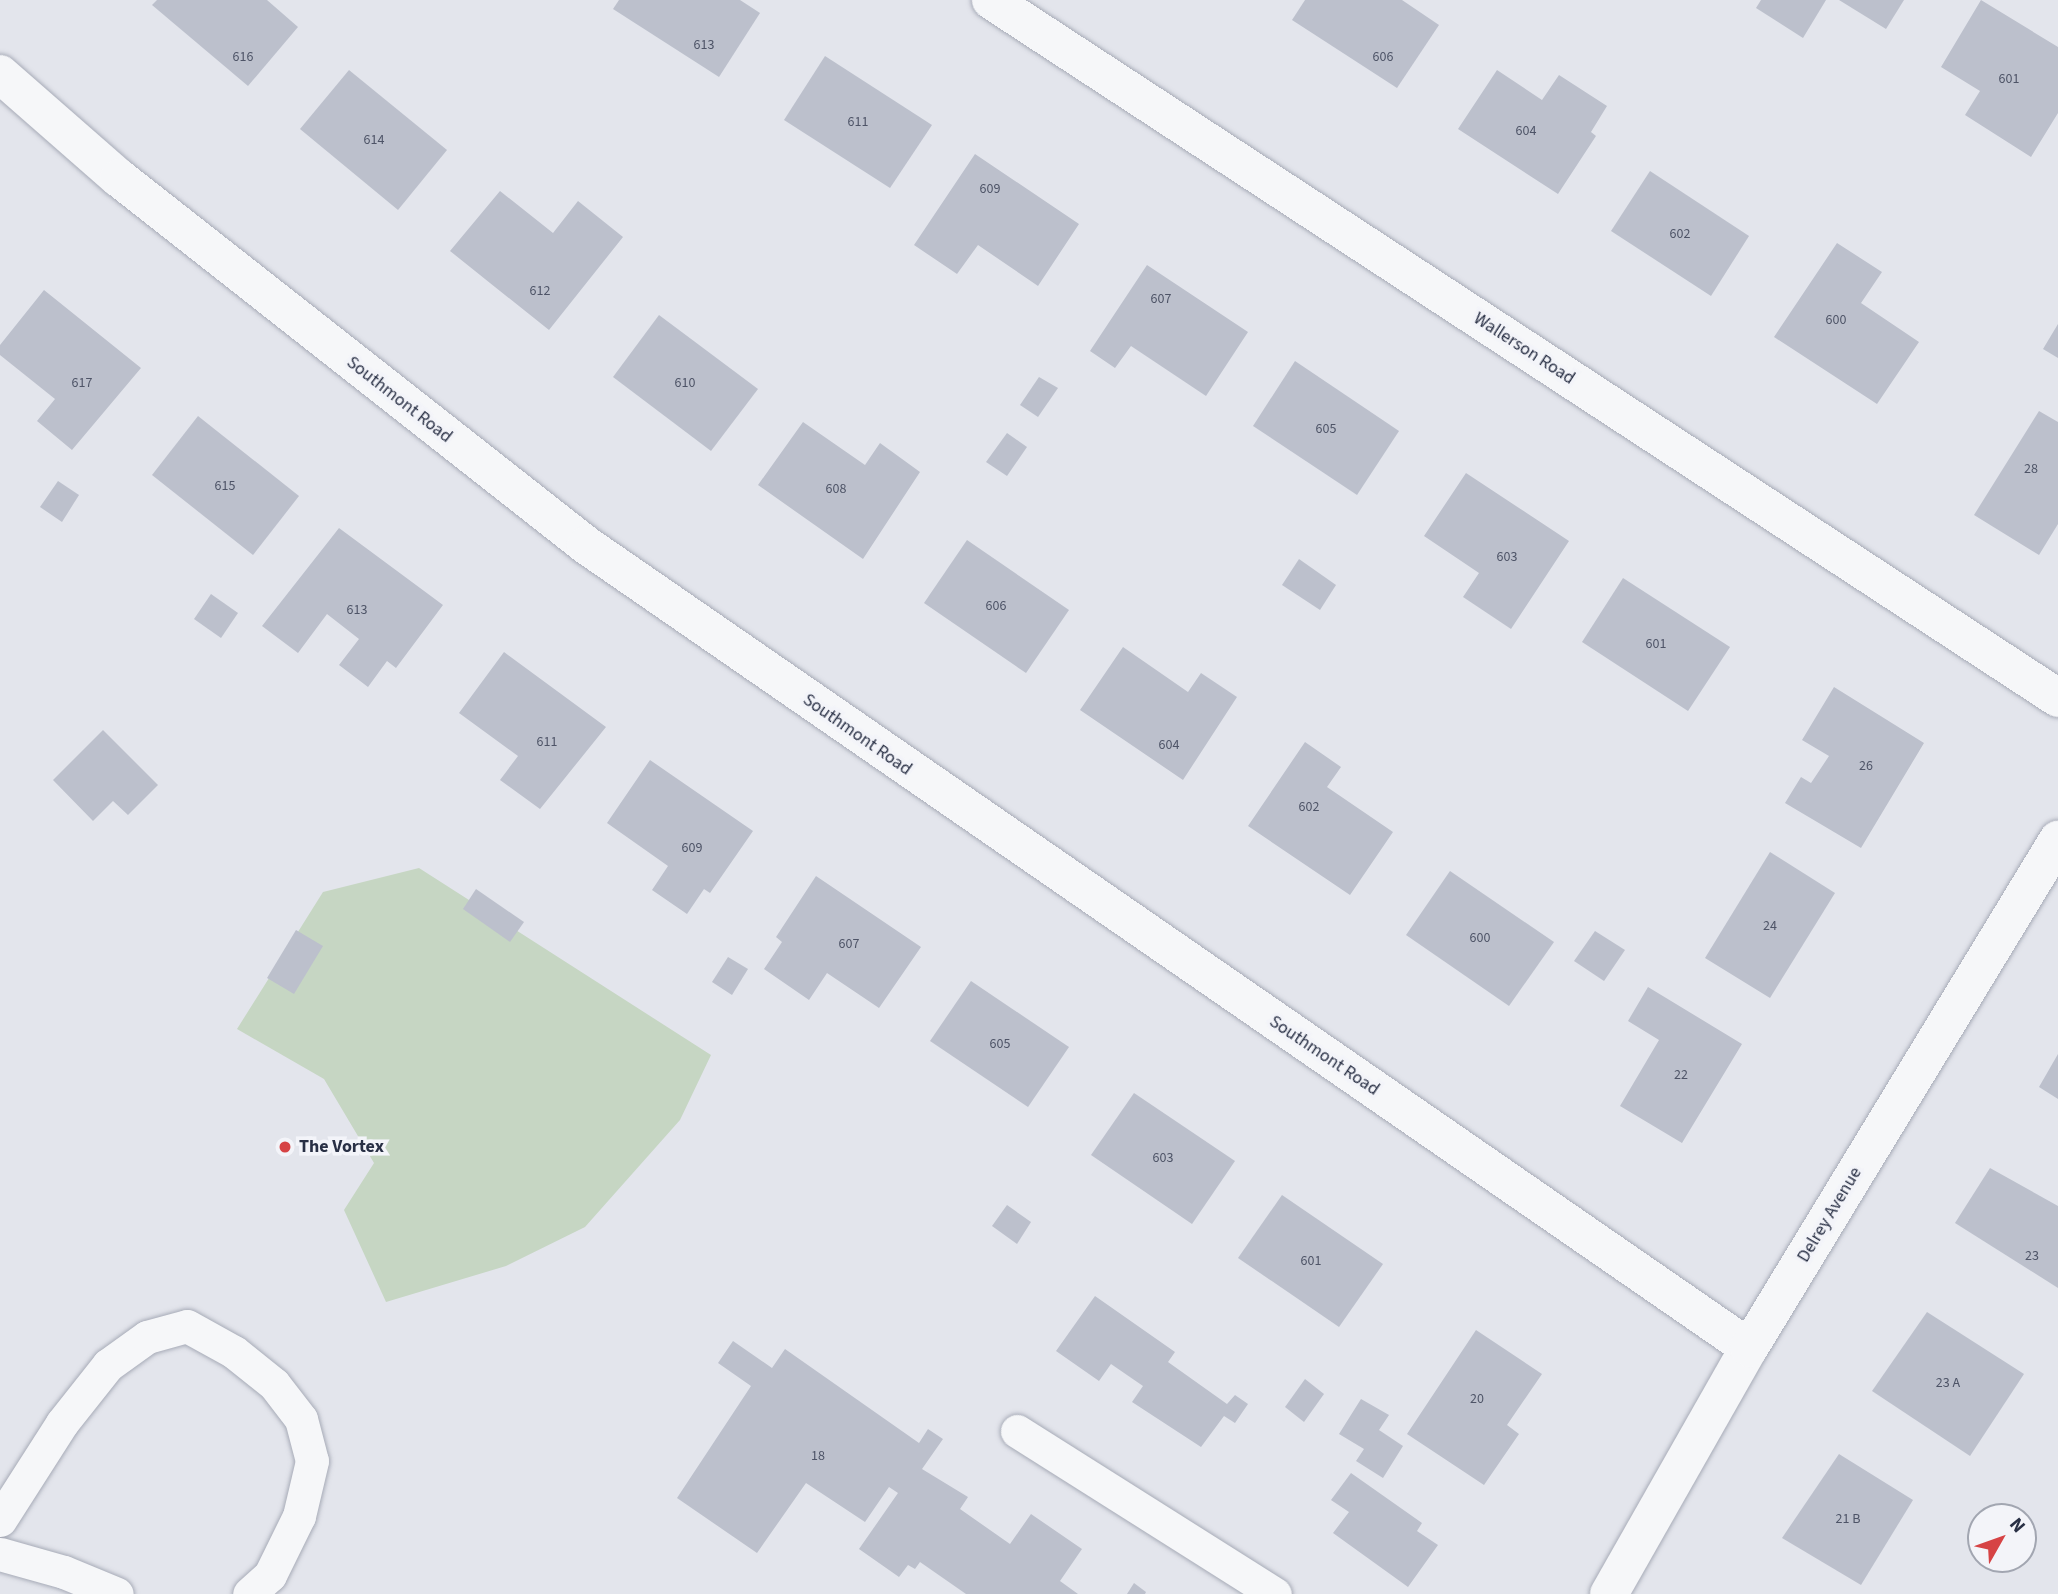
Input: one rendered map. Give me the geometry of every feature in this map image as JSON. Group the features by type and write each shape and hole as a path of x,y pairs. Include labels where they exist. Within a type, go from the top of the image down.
{"street":[{"name":"Wallerson Road","path":"991,0 2058,698"},
{"name":"Southmont Road","path":"0,74 120,178 586,545 1749,1348"},
{"name":"Delrey Avenue","path":"1609,1594 1749,1348 2058,841"}],"lane":[{"path":"0,1520 62,1423 108,1365 147,1336 187,1326 234,1352 274,1384 301,1419 312,1461 299,1516 270,1575 249,1594"},
{"path":"1017,1431 1275,1594"},
{"path":"0,1554 117,1594"}],"green space":[{"path":"419,868 711,1055 680,1120 585,1227 506,1266 386,1302 344,1210 374,1163 324,1079 237,1029 323,892"}],"building":[{"path":"157,0 267,0 298,27 248,86 152,5"},
{"path":"619,0 740,0 760,13 719,77 613,9"},
{"path":"1305,0 1402,0 1439,25 1397,88 1292,20"},
{"path":"1761,0 1826,0 1803,38 1756,8"},
{"path":"1839,0 1904,0 1886,29"},
{"path":"1981,0 2058,47 2058,113 2031,157 1965,115 1980,91 1941,67"},
{"path":"825,56 932,125 890,188 784,120"},
{"path":"349,70 447,150 398,210 300,129"},
{"path":"1497,70 1542,100 1559,75 1607,106 1591,132 1596,136 1558,194 1458,129"},
{"path":"975,154 1079,224 1038,286 978,245 957,274 914,245"},
{"path":"1650,171 1749,236 1711,296 1611,231"},
{"path":"500,191 553,233 578,201 623,237 549,330 450,251"},
{"path":"1837,243 1882,272 1861,303 1919,342 1877,404 1774,337"},
{"path":"1147,265 1248,332 1206,396 1131,346 1115,368 1090,351"},
{"path":"44,290 141,368 72,450 37,421 55,399 0,355 0,345"},
{"path":"659,315 758,389 711,451 613,377"},
{"path":"2058,324 2058,358 2043,349"},
{"path":"1295,361 1399,431 1357,495 1253,426"},
{"path":"1039,377 1058,388 1038,417 1020,405"},
{"path":"2039,411 2058,422 2058,524 2039,555 1974,515"},
{"path":"198,416 299,496 253,555 152,475"},
{"path":"803,422 865,465 880,443 920,472 863,559 758,485"},
{"path":"1007,433 1027,447 1007,476 986,462"},
{"path":"1466,473 1569,541 1511,629 1463,597 1479,573 1424,536"},
{"path":"58,481 79,495 62,522 40,507"},
{"path":"339,528 443,605 396,668 387,661 368,687 339,665 359,639 327,614 298,653 262,626"},
{"path":"967,540 1069,610 1026,673 924,603"},
{"path":"1299,559 1336,585 1320,610 1282,585"},
{"path":"1623,578 1730,647 1688,711 1582,642"},
{"path":"211,594 238,613 221,638 194,619"},
{"path":"1123,647 1188,692 1201,673 1237,697 1183,780 1080,710"},
{"path":"504,652 606,727 540,809 500,780 518,756 459,713"},
{"path":"1834,687 1924,743 1861,848 1785,803 1801,777 1811,783 1829,756 1802,740"},
{"path":"103,730 158,785 128,815 113,801 93,821 53,780"},
{"path":"1305,742 1341,767 1327,787 1393,832 1350,895 1248,826"},
{"path":"650,760 753,831 710,893 704,889 687,914 652,890 668,866 607,823"},
{"path":"1770,852 1835,893 1770,998 1705,958"},
{"path":"1450,871 1554,942 1509,1006 1406,935"},
{"path":"816,876 921,947 879,1008 827,973 809,1000 764,969 782,942 776,937"},
{"path":"476,889 524,922 510,942 463,909"},
{"path":"296,930 323,946 294,994 267,978"},
{"path":"1595,931 1625,950 1604,981 1574,961"},
{"path":"728,957 748,969 732,995 712,982"},
{"path":"971,981 1069,1047 1028,1107 930,1041"},
{"path":"1648,987 1742,1044 1682,1143 1620,1106 1659,1040 1628,1021"},
{"path":"2058,1054 2058,1099 2039,1087"},
{"path":"1134,1093 1235,1161 1192,1224 1091,1155"},
{"path":"1990,1168 2058,1206 2058,1288 1955,1223"},
{"path":"1282,1195 1383,1264 1339,1327 1238,1258"},
{"path":"1007,1205 1031,1222 1017,1244 992,1226"},
{"path":"1095,1296 1175,1352 1168,1362 1227,1404 1235,1395 1248,1404 1235,1423 1224,1416 1201,1447 1132,1402 1143,1386 1111,1364 1099,1381 1056,1351"},
{"path":"1927,1312 2024,1374 1970,1456 1872,1391"},
{"path":"1476,1330 1542,1374 1507,1425 1519,1434 1484,1485 1407,1434"},
{"path":"733,1341 772,1368 785,1349 919,1443 928,1429 943,1439 922,1469 968,1497 960,1509 1010,1544 1031,1514 1082,1549 1060,1581 1078,1594 966,1594 920,1562 915,1569 908,1565 899,1577 859,1549 898,1493 889,1487 865,1522 806,1483 757,1553 677,1498 751,1386 718,1363"},
{"path":"1305,1379 1324,1394 1304,1422 1285,1407"},
{"path":"1361,1399 1389,1415 1379,1430 1403,1446 1383,1478 1356,1461 1364,1449 1339,1434"},
{"path":"1839,1454 1913,1500 1861,1585 1782,1538"},
{"path":"1351,1473 1422,1523 1417,1531 1438,1545 1408,1587 1333,1533 1349,1512 1331,1500"},
{"path":"1134,1583 1146,1592 1145,1594 1127,1594"}],"place":[{"name":"The Vortex","path":"285,1147"}]}
